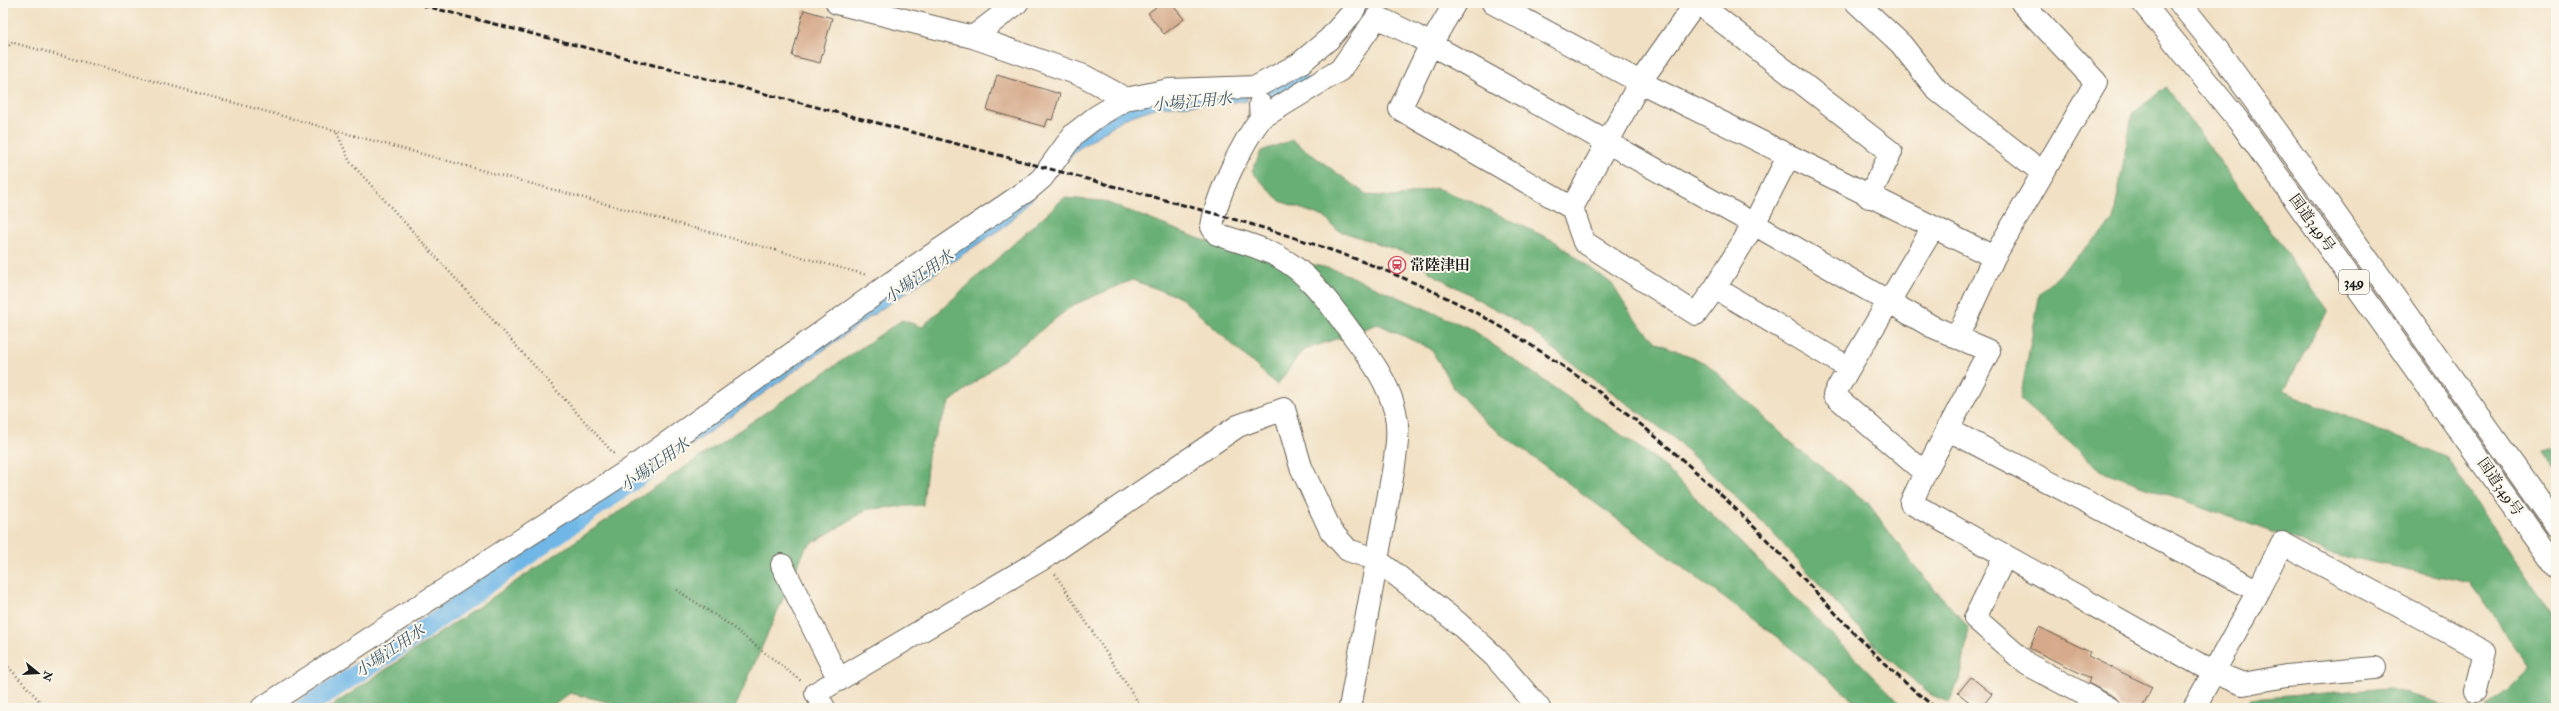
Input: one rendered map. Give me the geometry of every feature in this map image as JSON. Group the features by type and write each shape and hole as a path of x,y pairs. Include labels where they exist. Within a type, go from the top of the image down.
{"main road":[{"path":"837,3 973,37 1084,76 1126,99"},
{"path":"973,37 1017,3"},
{"path":"262,708 629,470 892,282 1028,190 1042,178 1074,134 1096,116 1126,99 1169,90 1256,87 1299,64 1317,49 1352,14 1357,3"},
{"path":"1493,3 1640,82 1788,157 1994,257"},
{"path":"1572,208 1640,82 1697,3 1891,152 1869,197"},
{"path":"1857,3 1900,44 1937,90 2043,173"},
{"path":"1957,338 1994,257 2096,82 2022,3"},
{"name":"国道349号","path":"2144,3 2241,124 2556,567"},
{"name":"国道349号","path":"2180,3 2217,49 2281,137 2556,525"},
{"path":"1446,6 1431,44 1400,109 1572,208 1584,242 1696,314 1715,288 1754,224 1788,157"},
{"path":"1350,708 1398,438 1395,412 1388,388 1331,304 1310,280 1277,256 1217,234 1212,227 1214,212 1250,131 1261,118 1340,70 1381,10 1431,44 1754,224 1889,302 1957,338 1990,351 1947,429 1911,503 2213,672 2243,684 2286,676 2375,668"},
{"path":"1256,87 1261,118"},
{"path":"1925,472 1834,396 1849,368 1933,228"},
{"path":"1715,288 1849,368"},
{"path":"820,701 839,680 1044,558 1238,426 1284,409 1301,467 1331,531 1348,550 1377,560 1458,623 1495,657 1540,708"},
{"path":"1947,429 2258,592"},
{"path":"2194,708 2258,592 2282,543 2485,652 2475,691"},
{"path":"2004,556 1975,618 2027,664 2110,708"},
{"path":"782,565 839,680"}],"path":[{"path":"3,40 892,282"},
{"path":"3,51 13,42"},
{"path":"337,132 350,162 629,470"},
{"path":"1044,558 1142,708"},
{"path":"677,590 727,623 820,701"},
{"path":"3,661 46,708"}],"green space":[{"path":"2166,87 2328,310 2283,391 2446,457 2556,620 2556,708 2485,708 2509,689 2530,668 2471,583 2330,553 2102,471 2020,399 2040,293 2113,221 2132,114"},
{"path":"1292,140 1367,195 1396,197 1436,188 1470,201 1556,242 1612,284 1632,316 1656,342 1706,363 1799,450 1868,503 1912,563 1969,628 1961,675 1949,703 1928,693 1880,651 1769,529 1674,438 1545,343 1531,329 1429,272 1415,256 1337,230 1324,217 1280,201 1252,172 1261,151"},
{"path":"1064,198 1103,201 1200,239 1336,270 1469,328 1660,462 1905,708 1863,708 1777,637 1484,421 1453,387 1431,349 1378,324 1302,351 1277,385 1180,297 1132,280 1073,305 950,402 929,448 923,505 868,509 806,547 735,708 633,708 570,693 550,708 329,708 902,320 922,327"},
{"path":"2556,446 2556,471 2544,450"},
{"path":"2387,688 2456,708 2245,708 2251,699"}],"water":[{"path":"1248,92 1247,101 1157,107 1123,119 1078,149 1008,224 871,316 630,489 625,481 866,308 1074,141 1120,110 1157,97"}],"building":[{"path":"1161,3 1171,3 1184,19 1164,34 1148,13"},
{"path":"804,10 832,18 820,63 792,56"},
{"path":"997,75 1060,94 1052,120 1048,119 1045,127 987,110"},
{"path":"2039,627 2090,652 2088,656 2152,687 2142,708 2121,707 2115,697 2088,683 2090,678 2029,648"},
{"path":"1971,677 1992,694 1981,708 1977,708 1958,693"}],"waterway":[{"name":"小場江用水","path":"1266,97 1292,91 1302,85"},
{"name":"小場江用水","path":"304,708 409,640 648,470"}],"railway":[{"path":"414,3 903,130 1240,221 1298,239 1411,281 1465,307 1518,337 1584,381 1648,430 1708,482 1765,538 1890,669 1936,708"}],"place":[{"name":"常陸津田","path":"1397,265"}]}
